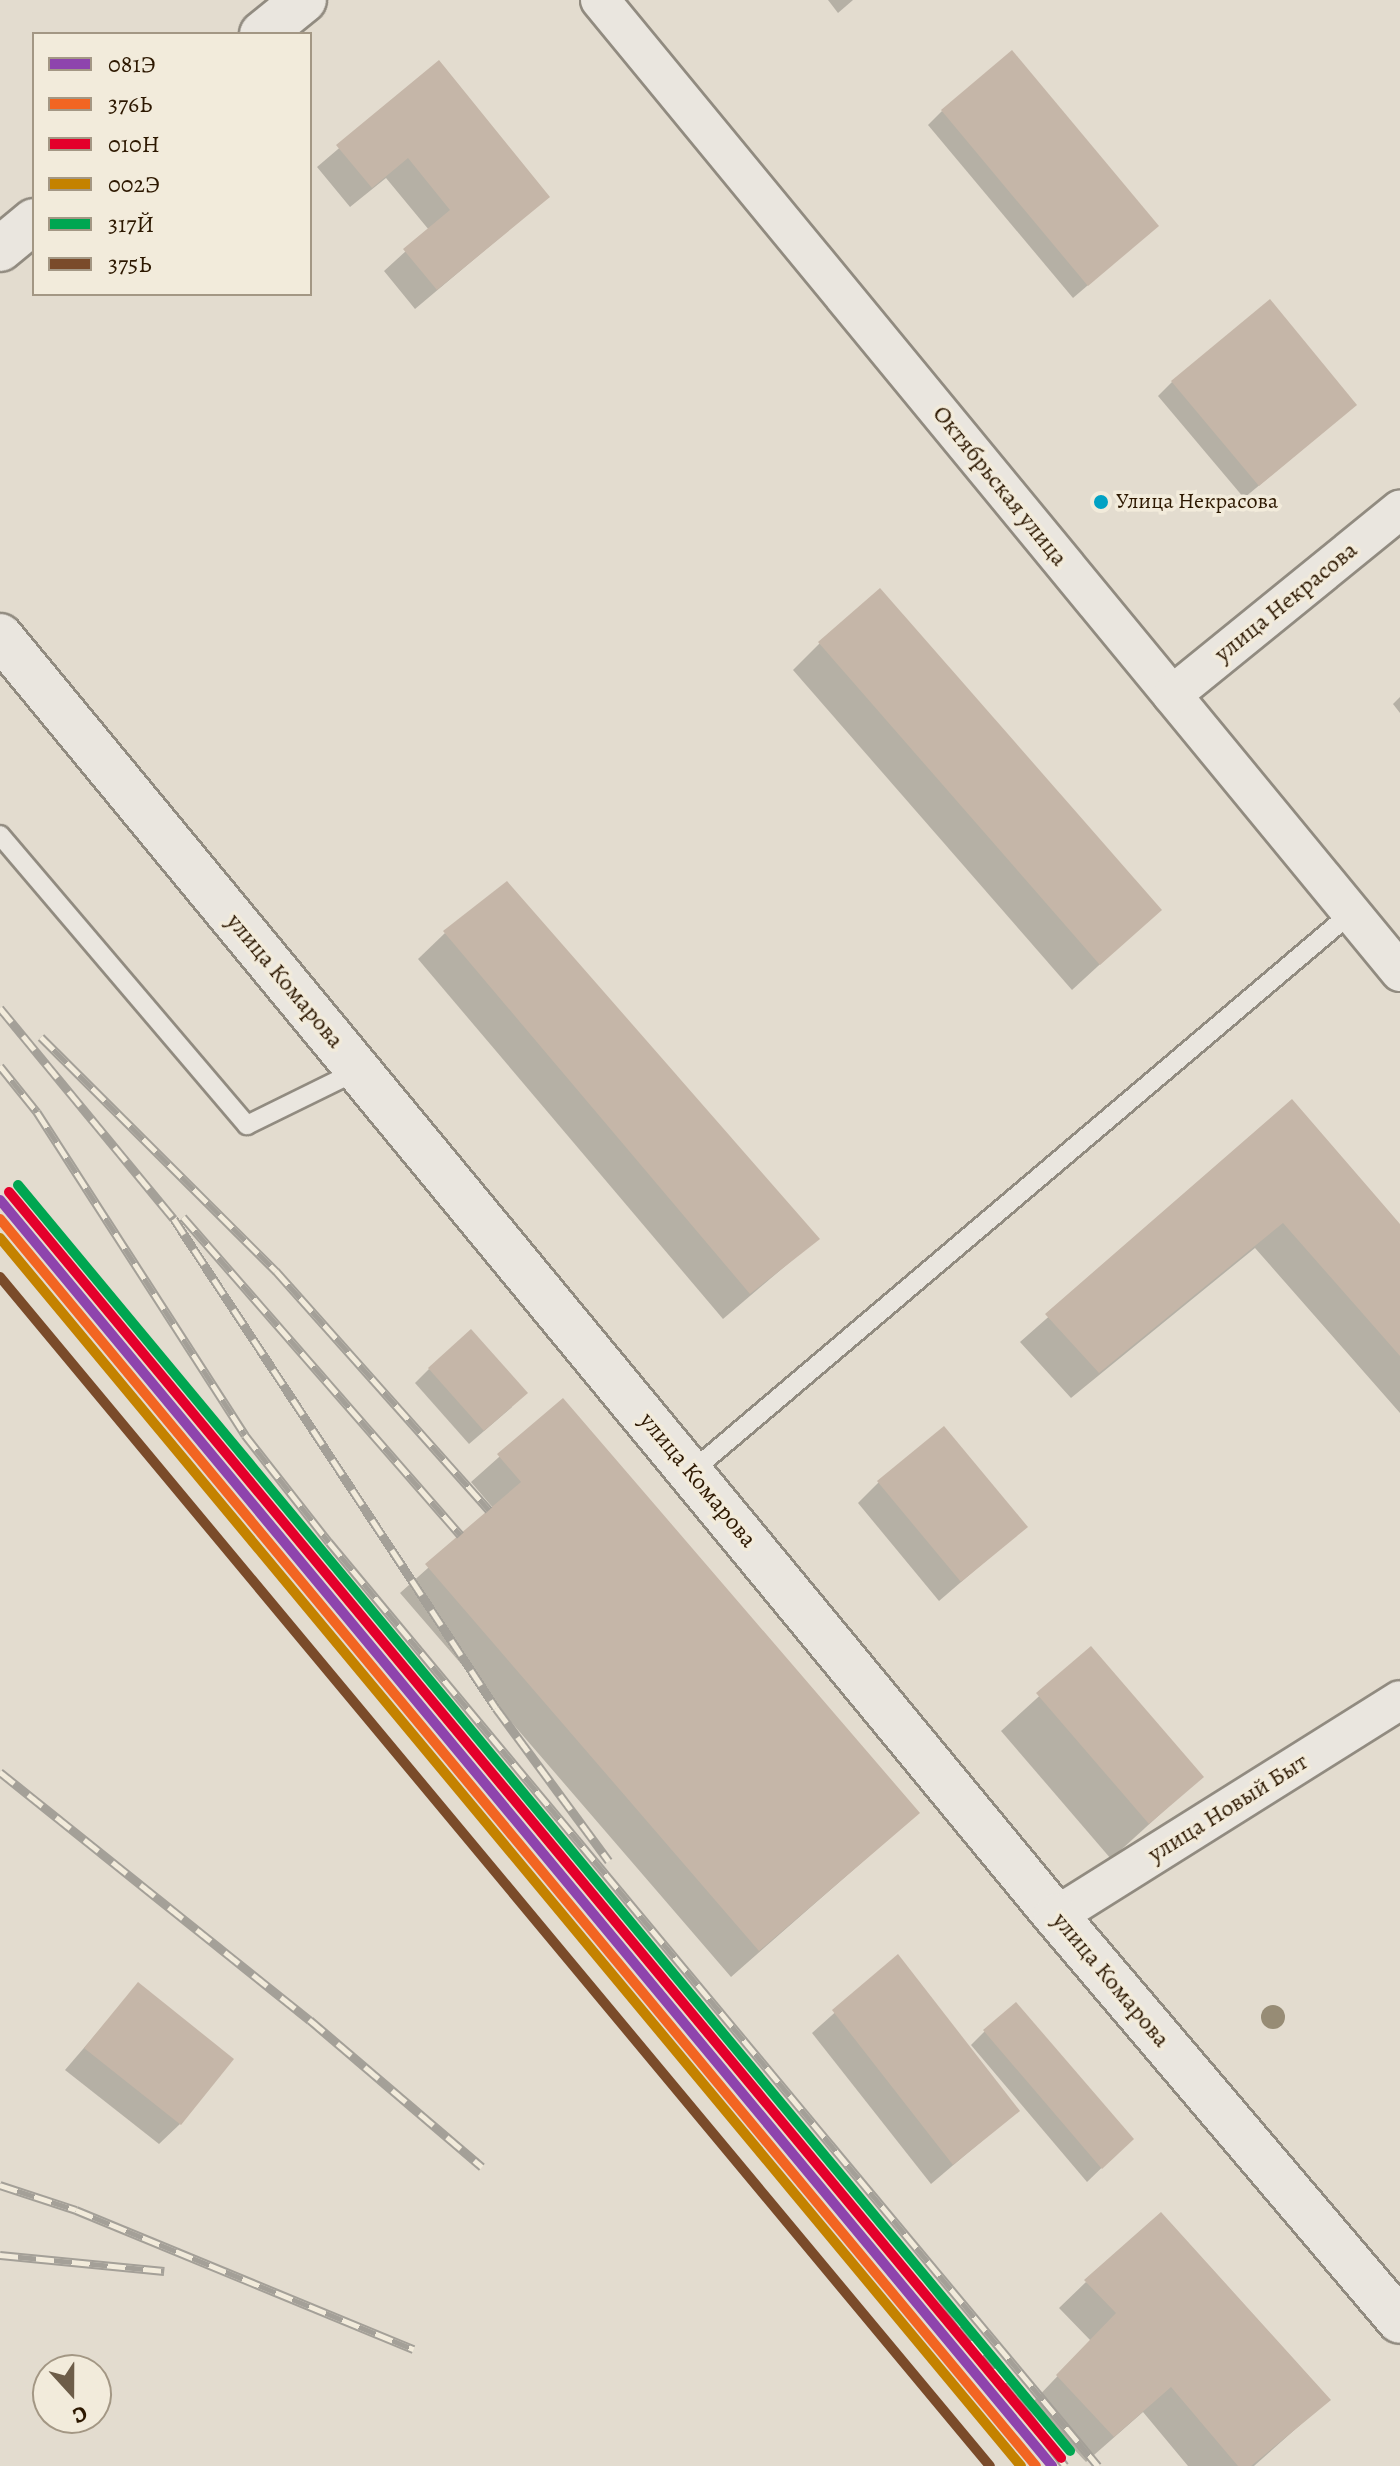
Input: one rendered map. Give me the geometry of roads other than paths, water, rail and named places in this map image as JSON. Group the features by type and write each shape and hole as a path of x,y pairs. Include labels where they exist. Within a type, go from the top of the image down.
{"main road":[{"path":"264,32 304,0"},
{"path":"0,249 32,223"},
{"name":"улица Комарова","path":"0,636 1056,1916 1400,2321"}],"street":[{"name":"Октябрьская улица","path":"600,0 1400,972"},
{"name":"улица Некрасова","path":"1172,695 1400,510"},
{"name":"улица Новый Быт","path":"1056,1916 1400,1700"}],"lane":[{"path":"0,835 247,1125 359,1070"},
{"path":"691,1472 1351,913"}],"railway":[{"path":"0,1008 174,1219 496,1708 609,1861"},
{"path":"41,1037 276,1271 489,1510"},
{"path":"0,1066 37,1112 245,1435 329,1542 1098,2466"},
{"path":"183,1217 460,1535"},
{"path":"0,1772 310,2020 482,2167"},
{"path":"0,2185 76,2210 413,2349"},
{"path":"0,2255 164,2271"},
{"path":"930,2282 1065,2466"}],"place":[{"name":"Улица Некрасова","path":"1101,502"}]}
